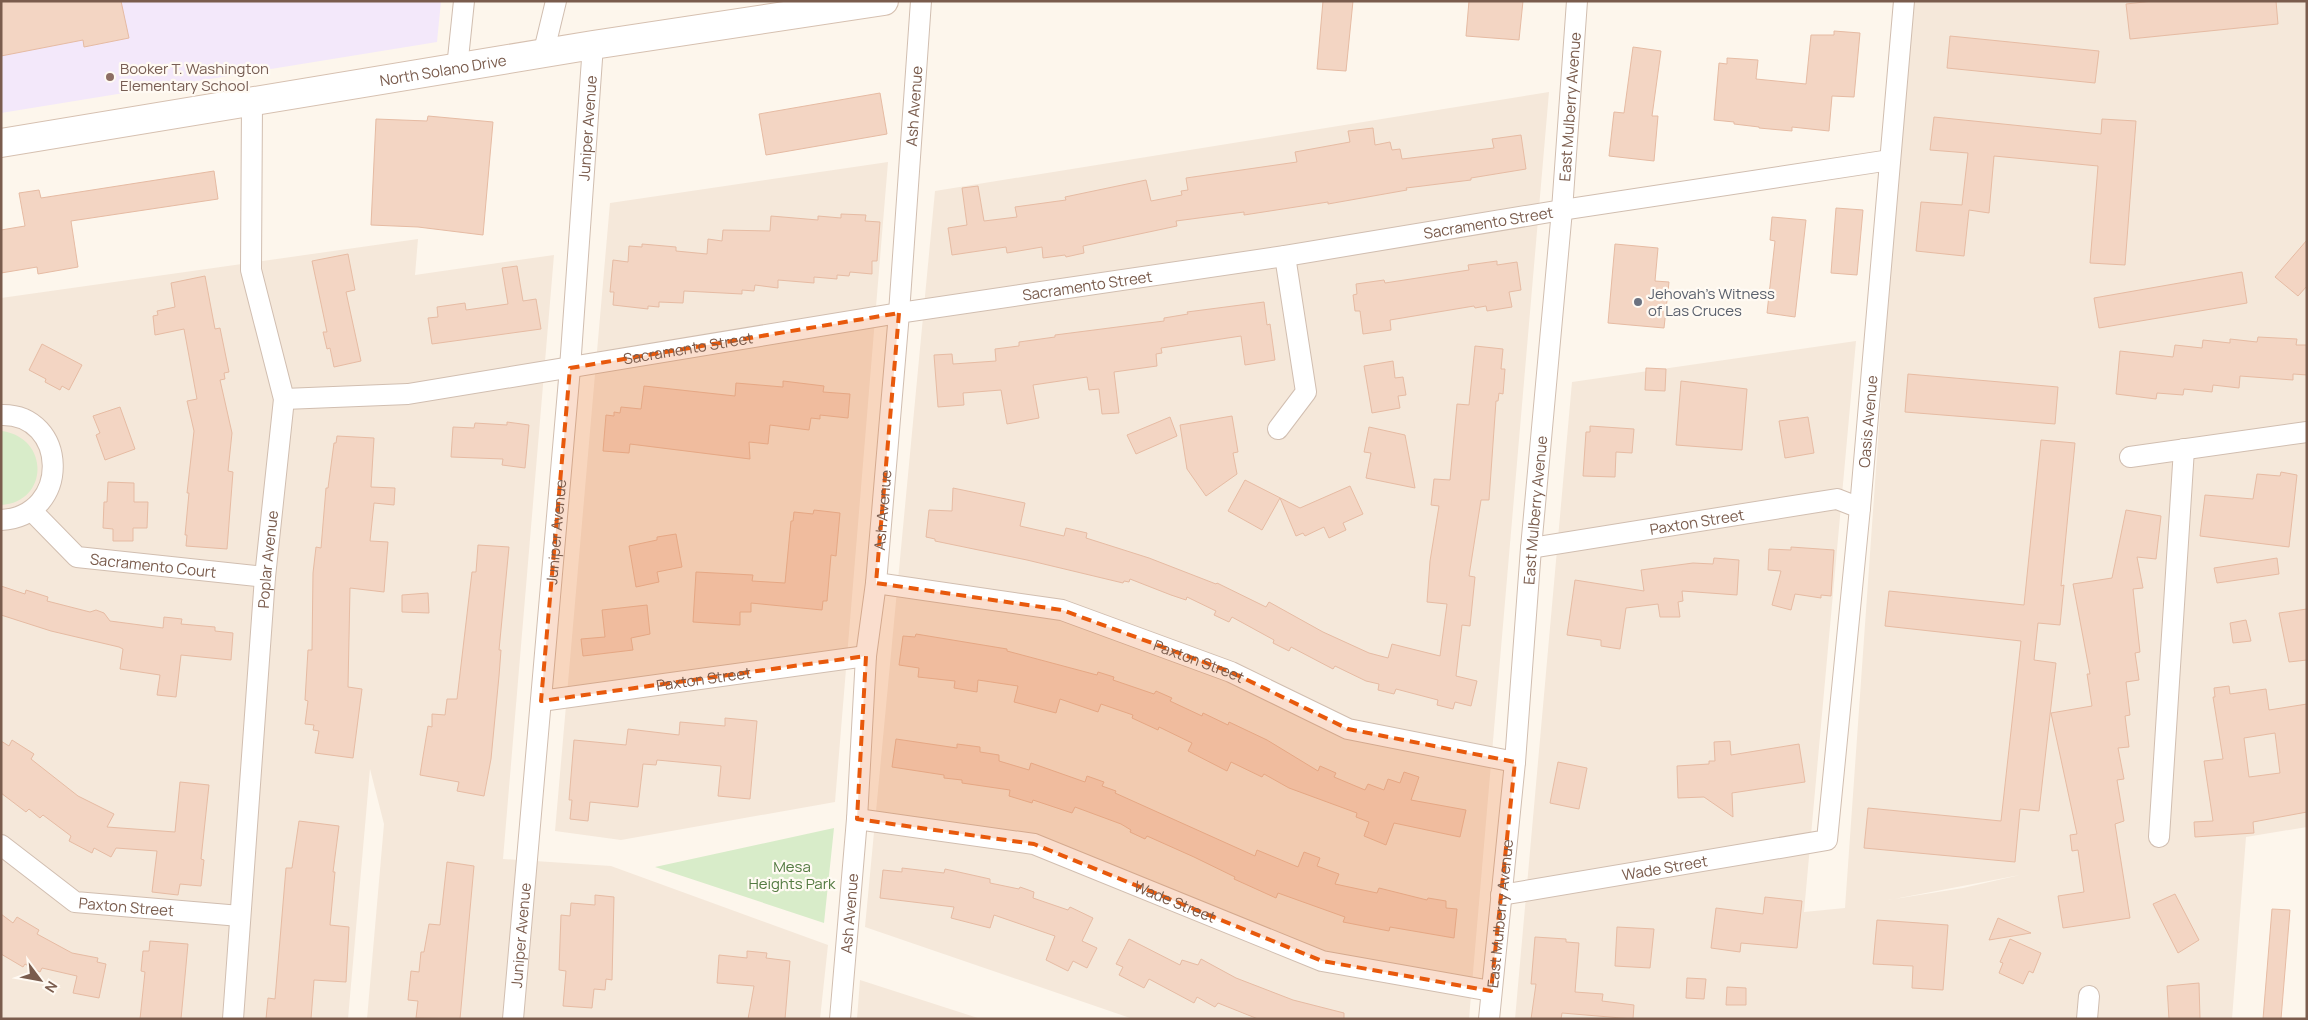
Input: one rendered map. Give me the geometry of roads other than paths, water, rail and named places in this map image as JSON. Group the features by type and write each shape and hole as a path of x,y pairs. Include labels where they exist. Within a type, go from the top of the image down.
{"main road":[{"name":"North Solano Drive","path":"1,143 593,46 884,1"}],"street":[{"path":"457,68 464,1"},
{"path":"543,55 556,1"},
{"name":"Ash Avenue","path":"840,1019 857,819 866,656 876,583 899,313 920,1"},
{"name":"East Mulberry Avenue","path":"1489,1019 1515,762 1531,548 1562,210 1577,1"},
{"name":"Oasis Avenue","path":"1828,840 1860,508 1904,1"},
{"name":"Juniper Avenue","path":"513,1019 570,368 593,46"},
{"name":"Poplar Avenue","path":"233,1019 265,578 284,399 252,270 252,102"},
{"name":"Sacramento Street","path":"284,399 408,394 899,313 1285,256 1562,210 1890,160"},
{"path":"1278,429 1306,392 1285,256"},
{"path":"1,415 9,414 26,420 38,429 49,444 54,461 52,481 45,498 32,511 13,520 1,520"},
{"path":"2130,456 2307,432"},
{"path":"2159,838 2184,449"},
{"name":"Paxton Street","path":"1531,548 1837,499 1860,508"},
{"name":"Sacramento Court","path":"32,511 77,557 265,578"},
{"name":"Paxton Street","path":"876,583 1062,610 1231,672 1348,729 1515,762"},
{"name":"Paxton Street","path":"541,701 866,656"},
{"name":"Wade Street","path":"857,819 1034,844 1322,961 1491,991"},
{"name":"Wade Street","path":"1501,895 1828,840"},
{"name":"Paxton Street","path":"1,845 75,902 240,916"},
{"path":"2087,1019 2089,996"}],"place":[{"name":"Booker T. Washington Elementary School","path":"110,77"},
{"name":"Jehovah's Witness of Las Cruces","path":"1638,302"}],"park label":[{"name":"Mesa Heights Park","path":"792,874"}]}
